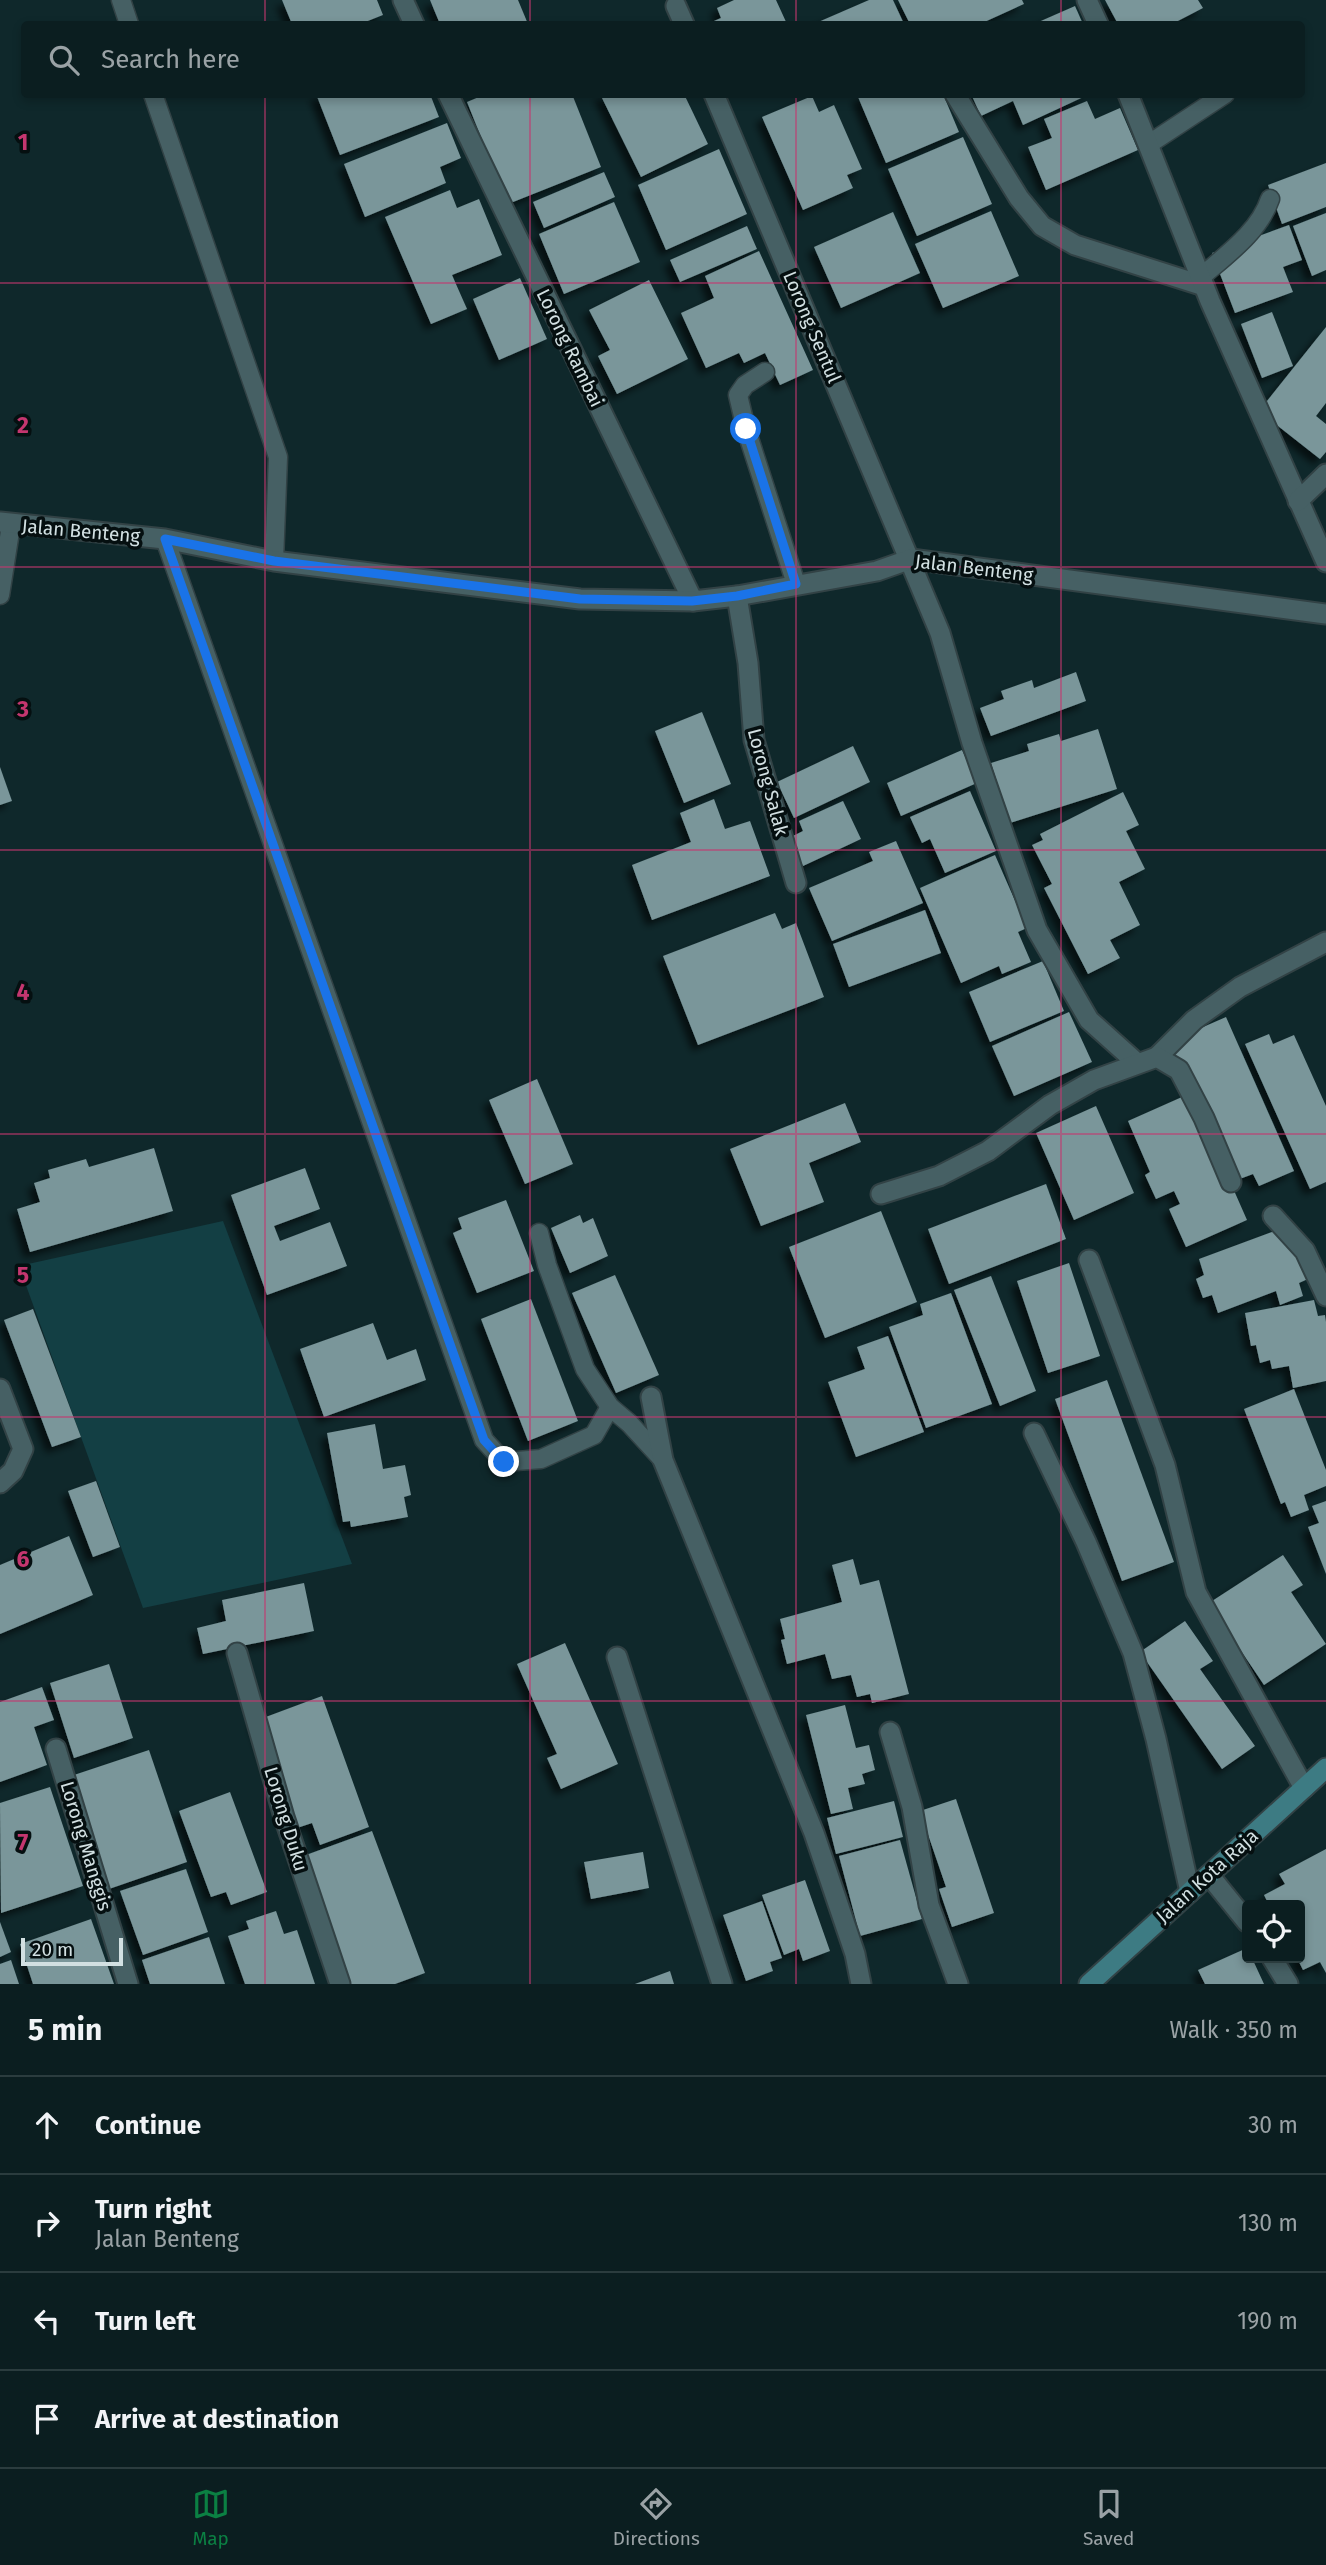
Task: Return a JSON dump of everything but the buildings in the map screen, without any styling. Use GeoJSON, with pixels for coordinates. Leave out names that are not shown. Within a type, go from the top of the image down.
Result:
{"type":"FeatureCollection","features":[{"type":"Feature","properties":{"kind":"main road","name":"Jalan Kota Raja"},"geometry":{"type":"LineString","coordinates":[[1088,1984],[1326,1768]]}},
{"type":"Feature","properties":{"kind":"street"},"geometry":{"type":"LineString","coordinates":[[402,0],[412,21]]}},
{"type":"Feature","properties":{"kind":"street"},"geometry":{"type":"LineString","coordinates":[[1087,0],[1097,21]]}},
{"type":"Feature","properties":{"kind":"street","name":"Lorong Rambai"},"geometry":{"type":"LineString","coordinates":[[450,98],[692,601]]}},
{"type":"Feature","properties":{"kind":"street","name":"Lorong Sentul"},"geometry":{"type":"LineString","coordinates":[[716,98],[940,633],[972,743],[1037,930],[1089,1020],[1137,1063]]}},
{"type":"Feature","properties":{"kind":"street"},"geometry":{"type":"LineString","coordinates":[[957,98],[1019,198],[1042,226],[1075,245],[1203,281]]}},
{"type":"Feature","properties":{"kind":"street"},"geometry":{"type":"LineString","coordinates":[[1130,98],[1203,281],[1326,562]]}},
{"type":"Feature","properties":{"kind":"street"},"geometry":{"type":"LineString","coordinates":[[1298,501],[1326,474]]}},
{"type":"Feature","properties":{"kind":"street","name":"Jalan Benteng"},"geometry":{"type":"LineString","coordinates":[[5,524],[165,539],[274,561],[580,599],[692,601],[737,596],[877,571],[911,559],[1326,614]]}},
{"type":"Feature","properties":{"kind":"street","name":"Lorong Salak"},"geometry":{"type":"LineString","coordinates":[[737,596],[748,663],[754,740],[796,883]]}},
{"type":"Feature","properties":{"kind":"street"},"geometry":{"type":"LineString","coordinates":[[881,1194],[939,1176],[988,1151],[1050,1105],[1094,1080],[1157,1057],[1194,1020],[1240,987],[1326,942]]}},
{"type":"Feature","properties":{"kind":"street"},"geometry":{"type":"LineString","coordinates":[[1157,1057],[1180,1070],[1231,1182]]}},
{"type":"Feature","properties":{"kind":"street"},"geometry":{"type":"LineString","coordinates":[[1273,1216],[1305,1251],[1326,1296]]}},
{"type":"Feature","properties":{"kind":"street"},"geometry":{"type":"LineString","coordinates":[[1089,1259],[1165,1465],[1196,1592],[1304,1788]]}},
{"type":"Feature","properties":{"kind":"street"},"geometry":{"type":"LineString","coordinates":[[0,1390],[23,1449],[13,1471],[0,1483]]}},
{"type":"Feature","properties":{"kind":"street"},"geometry":{"type":"LineString","coordinates":[[651,1397],[663,1460],[814,1833],[855,1954],[861,1984]]}},
{"type":"Feature","properties":{"kind":"street"},"geometry":{"type":"LineString","coordinates":[[1034,1433],[1086,1542],[1133,1653],[1156,1739],[1190,1892]]}},
{"type":"Feature","properties":{"kind":"street","name":"Lorong Duku"},"geometry":{"type":"LineString","coordinates":[[237,1653],[284,1817],[340,1984]]}},
{"type":"Feature","properties":{"kind":"street"},"geometry":{"type":"LineString","coordinates":[[617,1657],[722,1984]]}},
{"type":"Feature","properties":{"kind":"street"},"geometry":{"type":"LineString","coordinates":[[890,1732],[912,1807],[929,1905],[958,1984]]}},
{"type":"Feature","properties":{"kind":"street","name":"Lorong Manggis"},"geometry":{"type":"LineString","coordinates":[[56,1749],[128,1984]]}},
{"type":"Feature","properties":{"kind":"street"},"geometry":{"type":"LineString","coordinates":[[1209,1875],[1242,1916]]}},
{"type":"Feature","properties":{"kind":"street"},"geometry":{"type":"LineString","coordinates":[[1275,1963],[1288,1984]]}},
{"type":"Feature","properties":{"kind":"lane"},"geometry":{"type":"LineString","coordinates":[[121,0],[128,21]]}},
{"type":"Feature","properties":{"kind":"lane"},"geometry":{"type":"LineString","coordinates":[[154,98],[278,457],[274,561]]}},
{"type":"Feature","properties":{"kind":"lane"},"geometry":{"type":"LineString","coordinates":[[1149,144],[1219,98]]}},
{"type":"Feature","properties":{"kind":"lane"},"geometry":{"type":"LineString","coordinates":[[1203,281],[1252,230],[1270,199]]}},
{"type":"Feature","properties":{"kind":"lane"},"geometry":{"type":"LineString","coordinates":[[765,372],[745,385],[738,395],[746,429],[796,584]]}},
{"type":"Feature","properties":{"kind":"lane"},"geometry":{"type":"LineString","coordinates":[[0,595],[5,524]]}},
{"type":"Feature","properties":{"kind":"lane"},"geometry":{"type":"LineString","coordinates":[[165,539],[484,1440],[504,1462],[541,1459],[594,1435],[610,1407]]}},
{"type":"Feature","properties":{"kind":"lane"},"geometry":{"type":"LineString","coordinates":[[539,1233],[547,1265],[585,1369],[610,1407],[629,1423],[663,1460]]}},
{"type":"Feature","properties":{"kind":"shaded area"},"geometry":{"type":"Polygon","coordinates":[[[223,1221],[352,1564],[143,1608],[19,1266],[223,1221]]]}},
{"type":"Feature","properties":{"kind":"route"},"geometry":{"type":"LineString","coordinates":[[504,1462],[484,1440],[165,539],[274,561],[580,599],[692,601],[737,596],[796,584],[746,429]]}}]}
